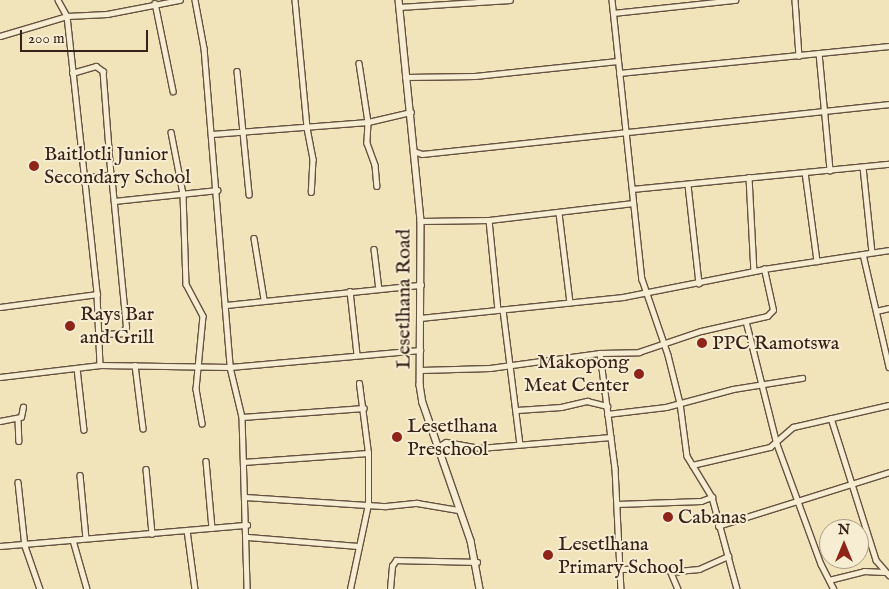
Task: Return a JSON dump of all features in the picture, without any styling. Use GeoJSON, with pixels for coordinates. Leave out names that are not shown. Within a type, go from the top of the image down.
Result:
{"type":"FeatureCollection","features":[{"type":"Feature","properties":{"kind":"street"},"geometry":{"type":"LineString","coordinates":[[58,0],[67,16],[97,294],[100,365]]}},
{"type":"Feature","properties":{"kind":"street"},"geometry":{"type":"LineString","coordinates":[[0,36],[67,16],[107,14],[155,3],[180,0]]}},
{"type":"Feature","properties":{"kind":"street"},"geometry":{"type":"LineString","coordinates":[[195,0],[204,48],[230,367],[242,417],[248,525],[247,589]]}},
{"type":"Feature","properties":{"kind":"street"},"geometry":{"type":"LineString","coordinates":[[295,0],[307,128],[313,159],[312,192]]}},
{"type":"Feature","properties":{"kind":"street","name":"Lesetlhana Road"},"geometry":{"type":"LineString","coordinates":[[398,0],[421,221],[420,350],[423,403],[477,562],[480,589]]}},
{"type":"Feature","properties":{"kind":"street"},"geometry":{"type":"LineString","coordinates":[[399,7],[510,0]]}},
{"type":"Feature","properties":{"kind":"street"},"geometry":{"type":"LineString","coordinates":[[612,0],[633,203],[646,291],[680,403],[687,456],[712,497],[718,526],[737,589]]}},
{"type":"Feature","properties":{"kind":"street"},"geometry":{"type":"LineString","coordinates":[[685,5],[688,0]]}},
{"type":"Feature","properties":{"kind":"street"},"geometry":{"type":"LineString","coordinates":[[613,13],[735,0]]}},
{"type":"Feature","properties":{"kind":"street"},"geometry":{"type":"LineString","coordinates":[[795,0],[799,56]]}},
{"type":"Feature","properties":{"kind":"street"},"geometry":{"type":"LineString","coordinates":[[155,3],[173,91]]}},
{"type":"Feature","properties":{"kind":"street"},"geometry":{"type":"LineString","coordinates":[[619,73],[889,46]]}},
{"type":"Feature","properties":{"kind":"street"},"geometry":{"type":"LineString","coordinates":[[819,54],[830,170]]}},
{"type":"Feature","properties":{"kind":"street"},"geometry":{"type":"LineString","coordinates":[[406,77],[475,76],[617,61]]}},
{"type":"Feature","properties":{"kind":"street"},"geometry":{"type":"LineString","coordinates":[[359,62],[368,122],[367,143],[375,165],[377,186]]}},
{"type":"Feature","properties":{"kind":"street"},"geometry":{"type":"LineString","coordinates":[[72,73],[96,66],[102,68],[126,327],[122,333],[98,334]]}},
{"type":"Feature","properties":{"kind":"street"},"geometry":{"type":"LineString","coordinates":[[237,72],[248,194]]}},
{"type":"Feature","properties":{"kind":"street"},"geometry":{"type":"LineString","coordinates":[[413,151],[422,154],[625,130],[825,112],[889,104]]}},
{"type":"Feature","properties":{"kind":"street"},"geometry":{"type":"LineString","coordinates":[[212,134],[244,134],[368,122],[411,112]]}},
{"type":"Feature","properties":{"kind":"street"},"geometry":{"type":"LineString","coordinates":[[171,132],[183,194],[186,284],[203,316],[196,366],[196,392],[202,423]]}},
{"type":"Feature","properties":{"kind":"street"},"geometry":{"type":"LineString","coordinates":[[632,190],[889,164]]}},
{"type":"Feature","properties":{"kind":"street"},"geometry":{"type":"LineString","coordinates":[[863,167],[872,252]]}},
{"type":"Feature","properties":{"kind":"street"},"geometry":{"type":"LineString","coordinates":[[805,172],[817,261]]}},
{"type":"Feature","properties":{"kind":"street"},"geometry":{"type":"LineString","coordinates":[[83,178],[111,175]]}},
{"type":"Feature","properties":{"kind":"street"},"geometry":{"type":"LineString","coordinates":[[749,177],[754,271]]}},
{"type":"Feature","properties":{"kind":"street"},"geometry":{"type":"LineString","coordinates":[[688,185],[699,283]]}},
{"type":"Feature","properties":{"kind":"street"},"geometry":{"type":"LineString","coordinates":[[114,201],[217,190]]}},
{"type":"Feature","properties":{"kind":"street"},"geometry":{"type":"LineString","coordinates":[[421,221],[490,220],[633,203]]}},
{"type":"Feature","properties":{"kind":"street"},"geometry":{"type":"LineString","coordinates":[[559,213],[570,302]]}},
{"type":"Feature","properties":{"kind":"street"},"geometry":{"type":"LineString","coordinates":[[490,220],[501,310],[512,363],[520,444]]}},
{"type":"Feature","properties":{"kind":"street"},"geometry":{"type":"LineString","coordinates":[[254,238],[264,299]]}},
{"type":"Feature","properties":{"kind":"street"},"geometry":{"type":"LineString","coordinates":[[374,249],[379,288]]}},
{"type":"Feature","properties":{"kind":"street"},"geometry":{"type":"LineString","coordinates":[[420,318],[570,302],[646,291],[699,283],[764,269],[889,250]]}},
{"type":"Feature","properties":{"kind":"street"},"geometry":{"type":"LineString","coordinates":[[863,254],[889,367]]}},
{"type":"Feature","properties":{"kind":"street"},"geometry":{"type":"LineString","coordinates":[[421,370],[490,368],[512,363],[600,353],[639,352],[746,321],[772,313],[764,269]]}},
{"type":"Feature","properties":{"kind":"street"},"geometry":{"type":"LineString","coordinates":[[226,305],[350,290],[421,285]]}},
{"type":"Feature","properties":{"kind":"street"},"geometry":{"type":"LineString","coordinates":[[350,290],[357,354]]}},
{"type":"Feature","properties":{"kind":"street"},"geometry":{"type":"LineString","coordinates":[[0,308],[97,294]]}},
{"type":"Feature","properties":{"kind":"street"},"geometry":{"type":"LineString","coordinates":[[876,311],[889,308]]}},
{"type":"Feature","properties":{"kind":"street"},"geometry":{"type":"LineString","coordinates":[[746,321],[761,387],[777,444],[834,589]]}},
{"type":"Feature","properties":{"kind":"street"},"geometry":{"type":"LineString","coordinates":[[882,337],[889,335]]}},
{"type":"Feature","properties":{"kind":"street"},"geometry":{"type":"LineString","coordinates":[[0,377],[100,365],[230,367],[357,354],[420,350]]}},
{"type":"Feature","properties":{"kind":"street"},"geometry":{"type":"LineString","coordinates":[[600,353],[611,437],[617,504],[621,589]]}},
{"type":"Feature","properties":{"kind":"street"},"geometry":{"type":"LineString","coordinates":[[136,366],[142,428]]}},
{"type":"Feature","properties":{"kind":"street"},"geometry":{"type":"LineString","coordinates":[[77,368],[84,430]]}},
{"type":"Feature","properties":{"kind":"street"},"geometry":{"type":"LineString","coordinates":[[607,414],[680,403],[733,389],[761,387],[802,378]]}},
{"type":"Feature","properties":{"kind":"street"},"geometry":{"type":"LineString","coordinates":[[350,589],[368,504],[368,452],[362,419],[364,408],[359,384]]}},
{"type":"Feature","properties":{"kind":"street"},"geometry":{"type":"LineString","coordinates":[[516,410],[561,407],[587,401],[606,406]]}},
{"type":"Feature","properties":{"kind":"street"},"geometry":{"type":"LineString","coordinates":[[692,465],[777,444],[783,434],[793,427],[889,406]]}},
{"type":"Feature","properties":{"kind":"street"},"geometry":{"type":"LineString","coordinates":[[0,421],[18,418],[23,415],[23,407]]}},
{"type":"Feature","properties":{"kind":"street"},"geometry":{"type":"LineString","coordinates":[[242,417],[364,408]]}},
{"type":"Feature","properties":{"kind":"street"},"geometry":{"type":"LineString","coordinates":[[18,418],[19,441]]}},
{"type":"Feature","properties":{"kind":"street"},"geometry":{"type":"LineString","coordinates":[[831,418],[874,555],[884,572]]}},
{"type":"Feature","properties":{"kind":"street"},"geometry":{"type":"LineString","coordinates":[[438,447],[446,442],[471,448],[611,437]]}},
{"type":"Feature","properties":{"kind":"street"},"geometry":{"type":"LineString","coordinates":[[244,462],[368,452]]}},
{"type":"Feature","properties":{"kind":"street"},"geometry":{"type":"LineString","coordinates":[[206,461],[212,528]]}},
{"type":"Feature","properties":{"kind":"street"},"geometry":{"type":"LineString","coordinates":[[146,469],[152,534]]}},
{"type":"Feature","properties":{"kind":"street"},"geometry":{"type":"LineString","coordinates":[[718,526],[889,472]]}},
{"type":"Feature","properties":{"kind":"street"},"geometry":{"type":"LineString","coordinates":[[80,475],[86,538]]}},
{"type":"Feature","properties":{"kind":"street"},"geometry":{"type":"LineString","coordinates":[[18,482],[25,546],[40,589]]}},
{"type":"Feature","properties":{"kind":"street"},"geometry":{"type":"LineString","coordinates":[[245,497],[368,504],[417,502],[460,510]]}},
{"type":"Feature","properties":{"kind":"street"},"geometry":{"type":"LineString","coordinates":[[617,504],[701,500],[712,497]]}},
{"type":"Feature","properties":{"kind":"street"},"geometry":{"type":"LineString","coordinates":[[0,546],[25,546],[86,538],[248,525]]}},
{"type":"Feature","properties":{"kind":"street"},"geometry":{"type":"LineString","coordinates":[[186,530],[194,589]]}},
{"type":"Feature","properties":{"kind":"street"},"geometry":{"type":"LineString","coordinates":[[248,537],[358,546]]}},
{"type":"Feature","properties":{"kind":"street"},"geometry":{"type":"LineString","coordinates":[[73,540],[86,589]]}},
{"type":"Feature","properties":{"kind":"street"},"geometry":{"type":"LineString","coordinates":[[620,569],[669,568],[677,571],[698,568],[728,556]]}},
{"type":"Feature","properties":{"kind":"street"},"geometry":{"type":"LineString","coordinates":[[390,589],[392,566],[396,560],[477,562]]}},
{"type":"Feature","properties":{"kind":"street"},"geometry":{"type":"LineString","coordinates":[[669,568],[678,589]]}},
{"type":"Feature","properties":{"kind":"street"},"geometry":{"type":"LineString","coordinates":[[829,580],[864,571],[884,572],[889,575]]}},
{"type":"Feature","properties":{"kind":"place","name":"Baitlotli Junior Secondary School"},"geometry":{"type":"Point","coordinates":[34,166]}},
{"type":"Feature","properties":{"kind":"place","name":"Rays Bar and Grill"},"geometry":{"type":"Point","coordinates":[70,326]}},
{"type":"Feature","properties":{"kind":"place","name":"PPC Ramotswa"},"geometry":{"type":"Point","coordinates":[702,343]}},
{"type":"Feature","properties":{"kind":"place","name":"Makopong Meat Center"},"geometry":{"type":"Point","coordinates":[639,374]}},
{"type":"Feature","properties":{"kind":"place","name":"Lesetlhana Preschool"},"geometry":{"type":"Point","coordinates":[397,437]}},
{"type":"Feature","properties":{"kind":"place","name":"Cabanas"},"geometry":{"type":"Point","coordinates":[668,517]}},
{"type":"Feature","properties":{"kind":"place","name":"Lesetlhana Primary School"},"geometry":{"type":"Point","coordinates":[548,555]}}]}
